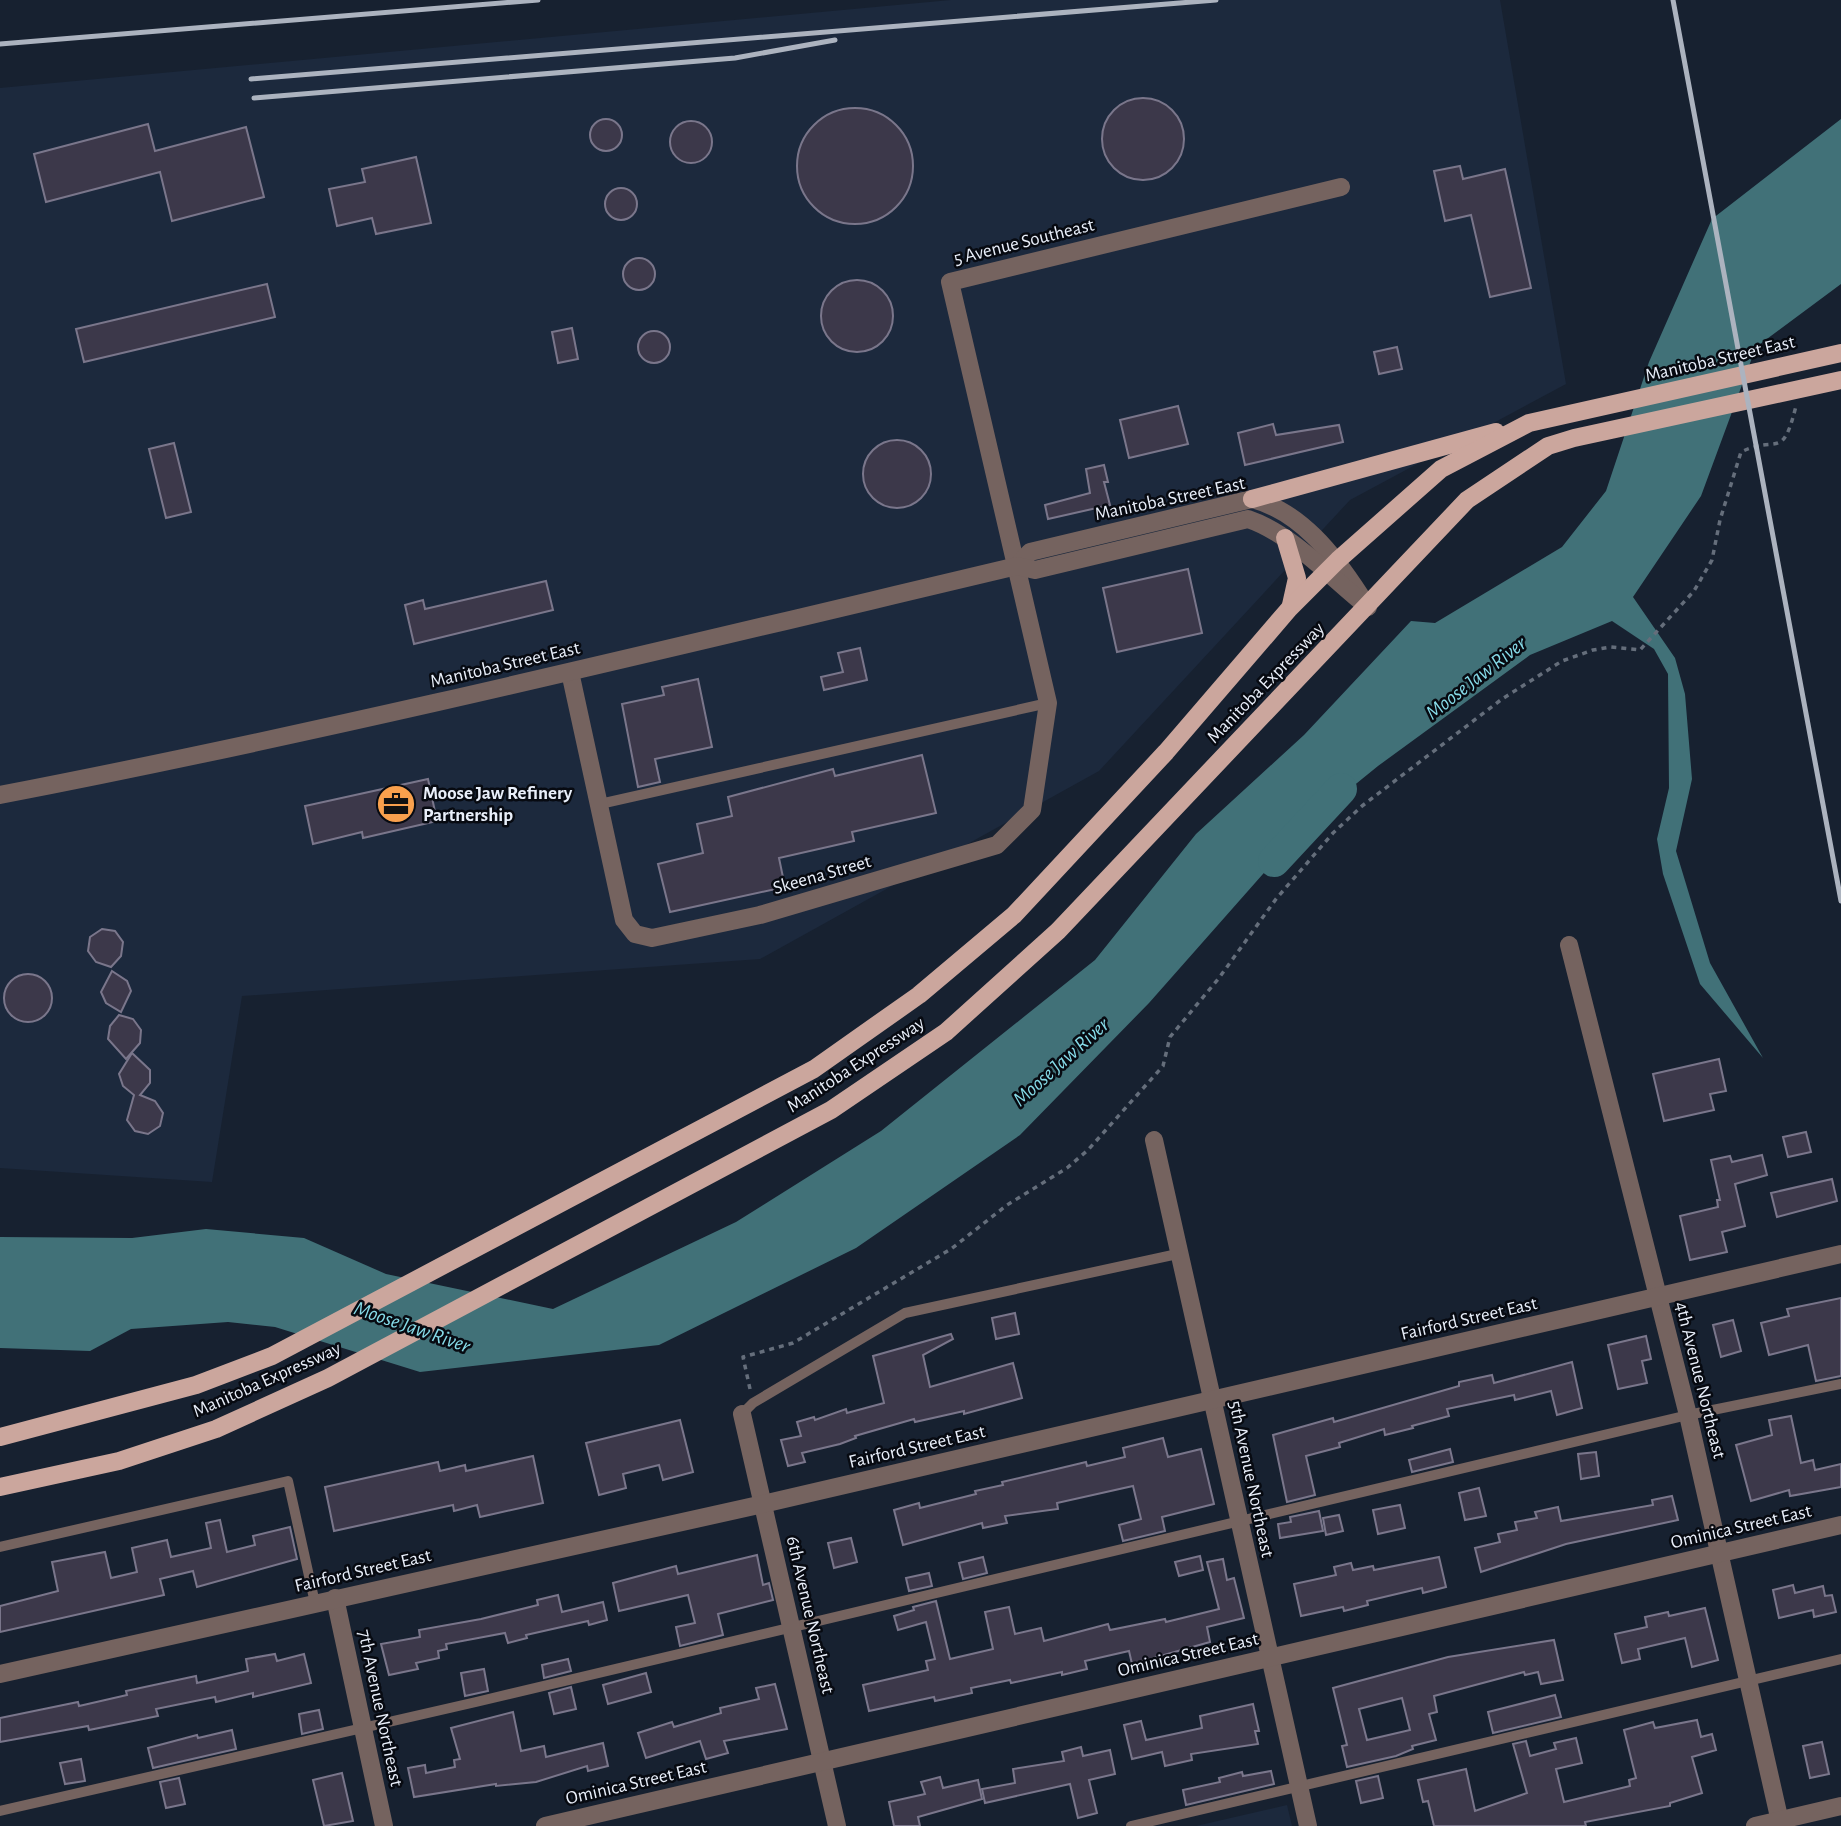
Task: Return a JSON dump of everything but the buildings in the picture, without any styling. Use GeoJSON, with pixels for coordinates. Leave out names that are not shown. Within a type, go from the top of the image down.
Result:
{"type":"FeatureCollection","features":[{"type":"Feature","properties":{"kind":"main road","name":"Manitoba Street East"},"geometry":{"type":"LineString","coordinates":[[1567,415],[1841,353]]}},
{"type":"Feature","properties":{"kind":"main road"},"geometry":{"type":"LineString","coordinates":[[1801,387],[1841,380]]}},
{"type":"Feature","properties":{"kind":"main road","name":"Manitoba Expressway"},"geometry":{"type":"LineString","coordinates":[[0,1487],[119,1461],[216,1429],[328,1378],[831,1110],[946,1032],[1058,931],[1467,500],[1548,446],[1801,387]]}},
{"type":"Feature","properties":{"kind":"main road","name":"Manitoba Expressway"},"geometry":{"type":"LineString","coordinates":[[0,1437],[196,1385],[272,1356],[814,1069],[919,995],[1013,915],[1167,752],[1289,610],[1331,567],[1441,469],[1529,423],[1567,415]]}},
{"type":"Feature","properties":{"kind":"main road"},"geometry":{"type":"LineString","coordinates":[[1252,499],[1529,423]]}},
{"type":"Feature","properties":{"kind":"main road"},"geometry":{"type":"LineString","coordinates":[[1285,538],[1297,578],[1295,595],[1289,610]]}},
{"type":"Feature","properties":{"kind":"street","name":"5 Avenue Southeast"},"geometry":{"type":"LineString","coordinates":[[1016,561],[950,282],[1341,187]]}},
{"type":"Feature","properties":{"kind":"street","name":"Manitoba Street East"},"geometry":{"type":"LineString","coordinates":[[0,795],[124,771],[570,672],[1016,561],[1030,552],[1252,499],[1271,504],[1289,515],[1368,607]]}},
{"type":"Feature","properties":{"kind":"street","name":"Manitoba Street East"},"geometry":{"type":"LineString","coordinates":[[1016,561],[1035,570],[1248,519],[1267,526],[1331,567]]}},
{"type":"Feature","properties":{"kind":"street"},"geometry":{"type":"LineString","coordinates":[[1016,561],[1048,703]]}},
{"type":"Feature","properties":{"kind":"street","name":"Skeena Street"},"geometry":{"type":"LineString","coordinates":[[570,672],[624,920],[635,934],[652,938],[760,915],[997,845],[1032,810],[1048,703]]}},
{"type":"Feature","properties":{"kind":"street","name":"4th Avenue Northeast"},"geometry":{"type":"LineString","coordinates":[[1569,945],[1688,1415],[1781,1823]]}},
{"type":"Feature","properties":{"kind":"street","name":"5th Avenue Northeast"},"geometry":{"type":"LineString","coordinates":[[1154,1140],[1182,1253],[1238,1522],[1308,1826]]}},
{"type":"Feature","properties":{"kind":"street","name":"Fairford Street East"},"geometry":{"type":"LineString","coordinates":[[0,1674],[763,1504],[1841,1254]]}},
{"type":"Feature","properties":{"kind":"street","name":"6th Avenue Northeast"},"geometry":{"type":"LineString","coordinates":[[748,1408],[763,1504],[837,1826]]}},
{"type":"Feature","properties":{"kind":"street","name":"Ominica Street East"},"geometry":{"type":"LineString","coordinates":[[545,1826],[1841,1525]]}},
{"type":"Feature","properties":{"kind":"street","name":"7th Avenue Northeast"},"geometry":{"type":"LineString","coordinates":[[335,1598],[384,1826]]}},
{"type":"Feature","properties":{"kind":"street"},"geometry":{"type":"LineString","coordinates":[[1755,1826],[1781,1823],[1841,1807]]}},
{"type":"Feature","properties":{"kind":"lane"},"geometry":{"type":"LineString","coordinates":[[600,804],[1048,703]]}},
{"type":"Feature","properties":{"kind":"lane"},"geometry":{"type":"LineString","coordinates":[[748,1408],[905,1313],[1182,1253]]}},
{"type":"Feature","properties":{"kind":"lane"},"geometry":{"type":"LineString","coordinates":[[0,1811],[1688,1415],[1841,1384]]}},
{"type":"Feature","properties":{"kind":"lane"},"geometry":{"type":"LineString","coordinates":[[0,1547],[288,1480],[315,1603]]}},
{"type":"Feature","properties":{"kind":"lane"},"geometry":{"type":"LineString","coordinates":[[1131,1826],[1748,1678],[1841,1659]]}},
{"type":"Feature","properties":{"kind":"path"},"geometry":{"type":"LineString","coordinates":[[748,1408],[743,1357],[793,1343],[951,1249],[1007,1205],[1068,1168],[1088,1150],[1163,1066],[1170,1037],[1219,978],[1276,899],[1333,833],[1362,806],[1502,698],[1562,660],[1611,647],[1640,650],[1694,591],[1712,560],[1720,520],[1741,453],[1749,449],[1771,447],[1783,441],[1790,432],[1801,387]]}},
{"type":"Feature","properties":{"kind":"shaded area","name":"Moose Jaw Refinery Partnership"},"geometry":{"type":"Polygon","coordinates":[[[951,0],[1500,0],[1566,384],[1350,500],[1099,771],[760,959],[242,996],[212,1182],[0,1168],[0,88],[951,0]]]}},
{"type":"Feature","properties":{"kind":"shaded area"},"geometry":{"type":"Polygon","coordinates":[[[1287,1805],[1292,1826],[1196,1826],[1287,1805]]]}},
{"type":"Feature","properties":{"kind":"water"},"geometry":{"type":"Polygon","coordinates":[[[1841,119],[1841,284],[1756,347],[1701,496],[1633,597],[1675,658],[1685,694],[1692,779],[1676,851],[1710,963],[1763,1058],[1700,984],[1663,874],[1657,839],[1669,788],[1668,674],[1654,649],[1612,621],[1530,655],[1378,766],[1309,822],[1149,1003],[1020,1135],[856,1248],[659,1345],[420,1372],[275,1327],[228,1322],[131,1329],[90,1351],[0,1348],[0,1237],[132,1238],[206,1229],[304,1238],[386,1274],[553,1309],[736,1222],[881,1131],[1095,960],[1196,834],[1304,735],[1411,621],[1435,623],[1562,547],[1606,491],[1649,362],[1712,219],[1841,119]]]}},
{"type":"Feature","properties":{"kind":"waterway","name":"Moose Jaw River"},"geometry":{"type":"LineString","coordinates":[[1274,861],[1341,789]]}},
{"type":"Feature","properties":{"kind":"railway"},"geometry":{"type":"LineString","coordinates":[[0,44],[538,0]]}},
{"type":"Feature","properties":{"kind":"railway"},"geometry":{"type":"LineString","coordinates":[[251,79],[1216,0]]}},
{"type":"Feature","properties":{"kind":"railway"},"geometry":{"type":"LineString","coordinates":[[1673,0],[1841,901]]}},
{"type":"Feature","properties":{"kind":"railway"},"geometry":{"type":"LineString","coordinates":[[254,98],[735,58],[835,40]]}},
{"type":"Feature","properties":{"kind":"place","name":"Moose Jaw Refinery Partnership"},"geometry":{"type":"Point","coordinates":[396,804]}}]}
